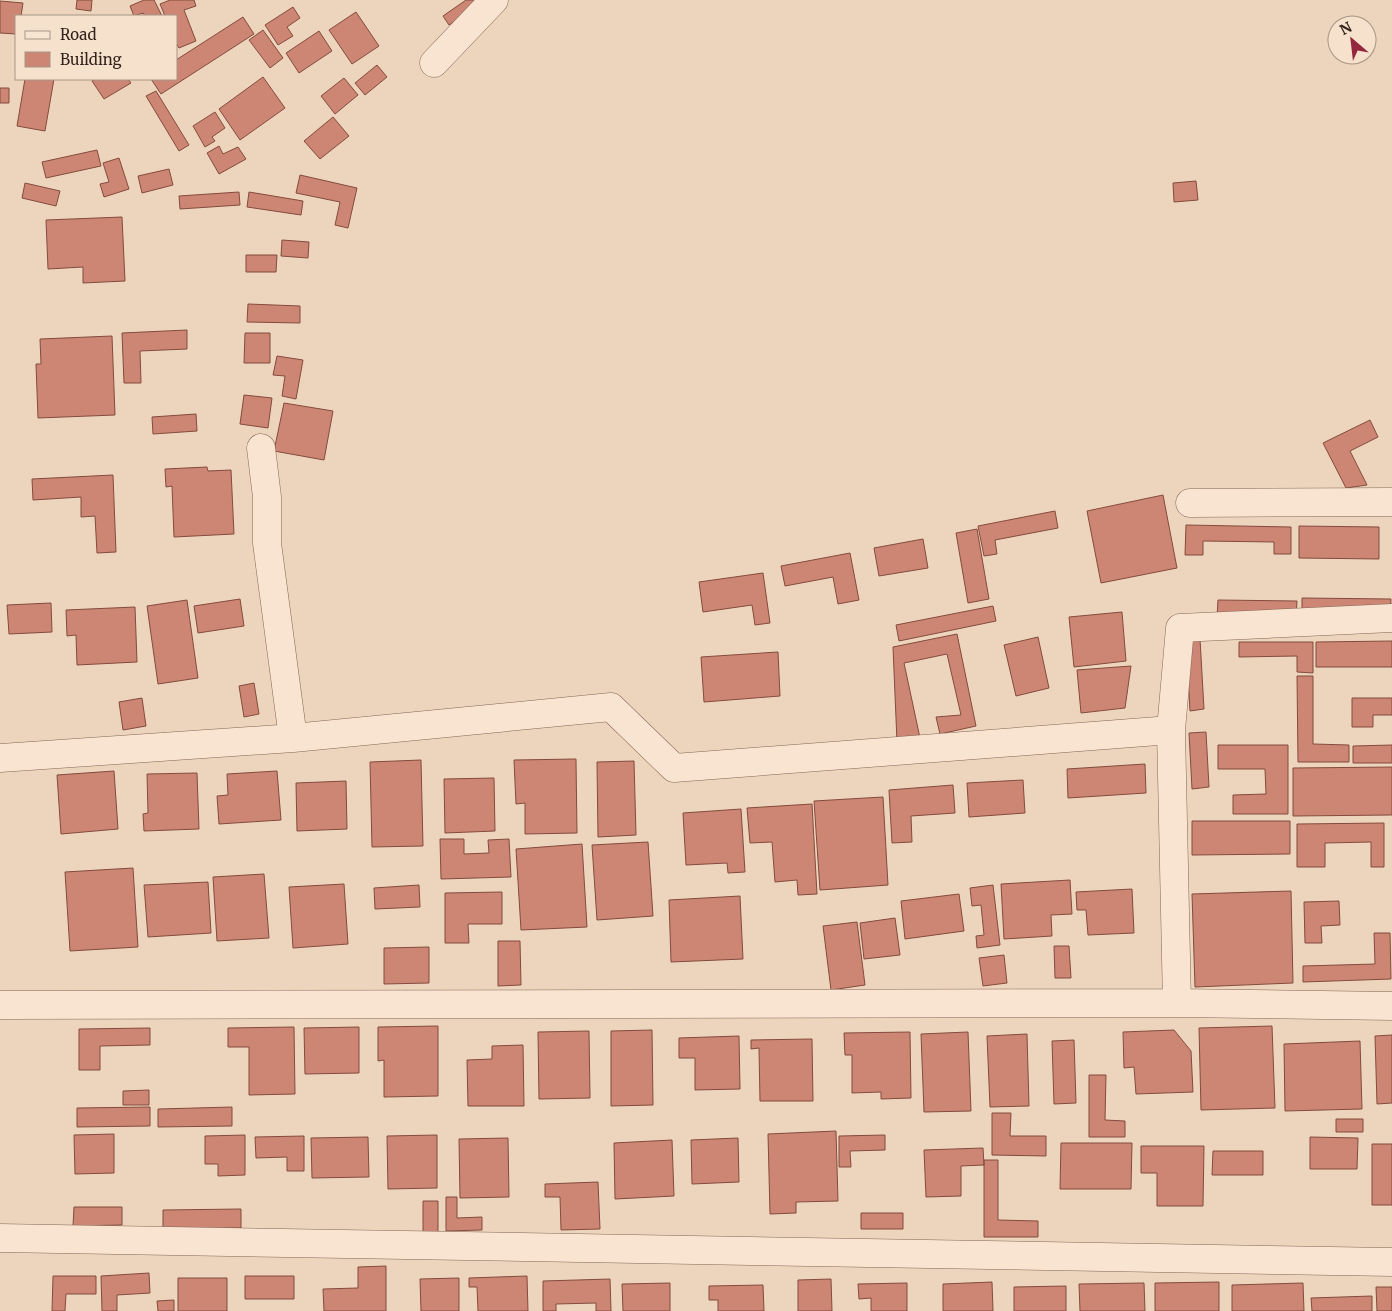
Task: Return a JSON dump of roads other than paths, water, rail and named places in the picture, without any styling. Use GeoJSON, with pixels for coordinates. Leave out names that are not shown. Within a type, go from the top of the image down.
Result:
{"type":"FeatureCollection","features":[{"type":"Feature","properties":{"kind":"street"},"geometry":{"type":"LineString","coordinates":[[434,62],[494,0]]}},
{"type":"Feature","properties":{"kind":"street"},"geometry":{"type":"LineString","coordinates":[[261,448],[267,497],[267,543],[293,738]]}},
{"type":"Feature","properties":{"kind":"street"},"geometry":{"type":"LineString","coordinates":[[1190,503],[1392,502]]}},
{"type":"Feature","properties":{"kind":"street"},"geometry":{"type":"LineString","coordinates":[[1177,1003],[1171,730],[1180,628],[1392,618]]}},
{"type":"Feature","properties":{"kind":"street"},"geometry":{"type":"LineString","coordinates":[[0,758],[293,738],[611,707],[674,768],[1171,730]]}},
{"type":"Feature","properties":{"kind":"street"},"geometry":{"type":"LineString","coordinates":[[0,1005],[1177,1003],[1392,1006]]}},
{"type":"Feature","properties":{"kind":"street"},"geometry":{"type":"LineString","coordinates":[[0,1238],[1392,1262]]}}]}
